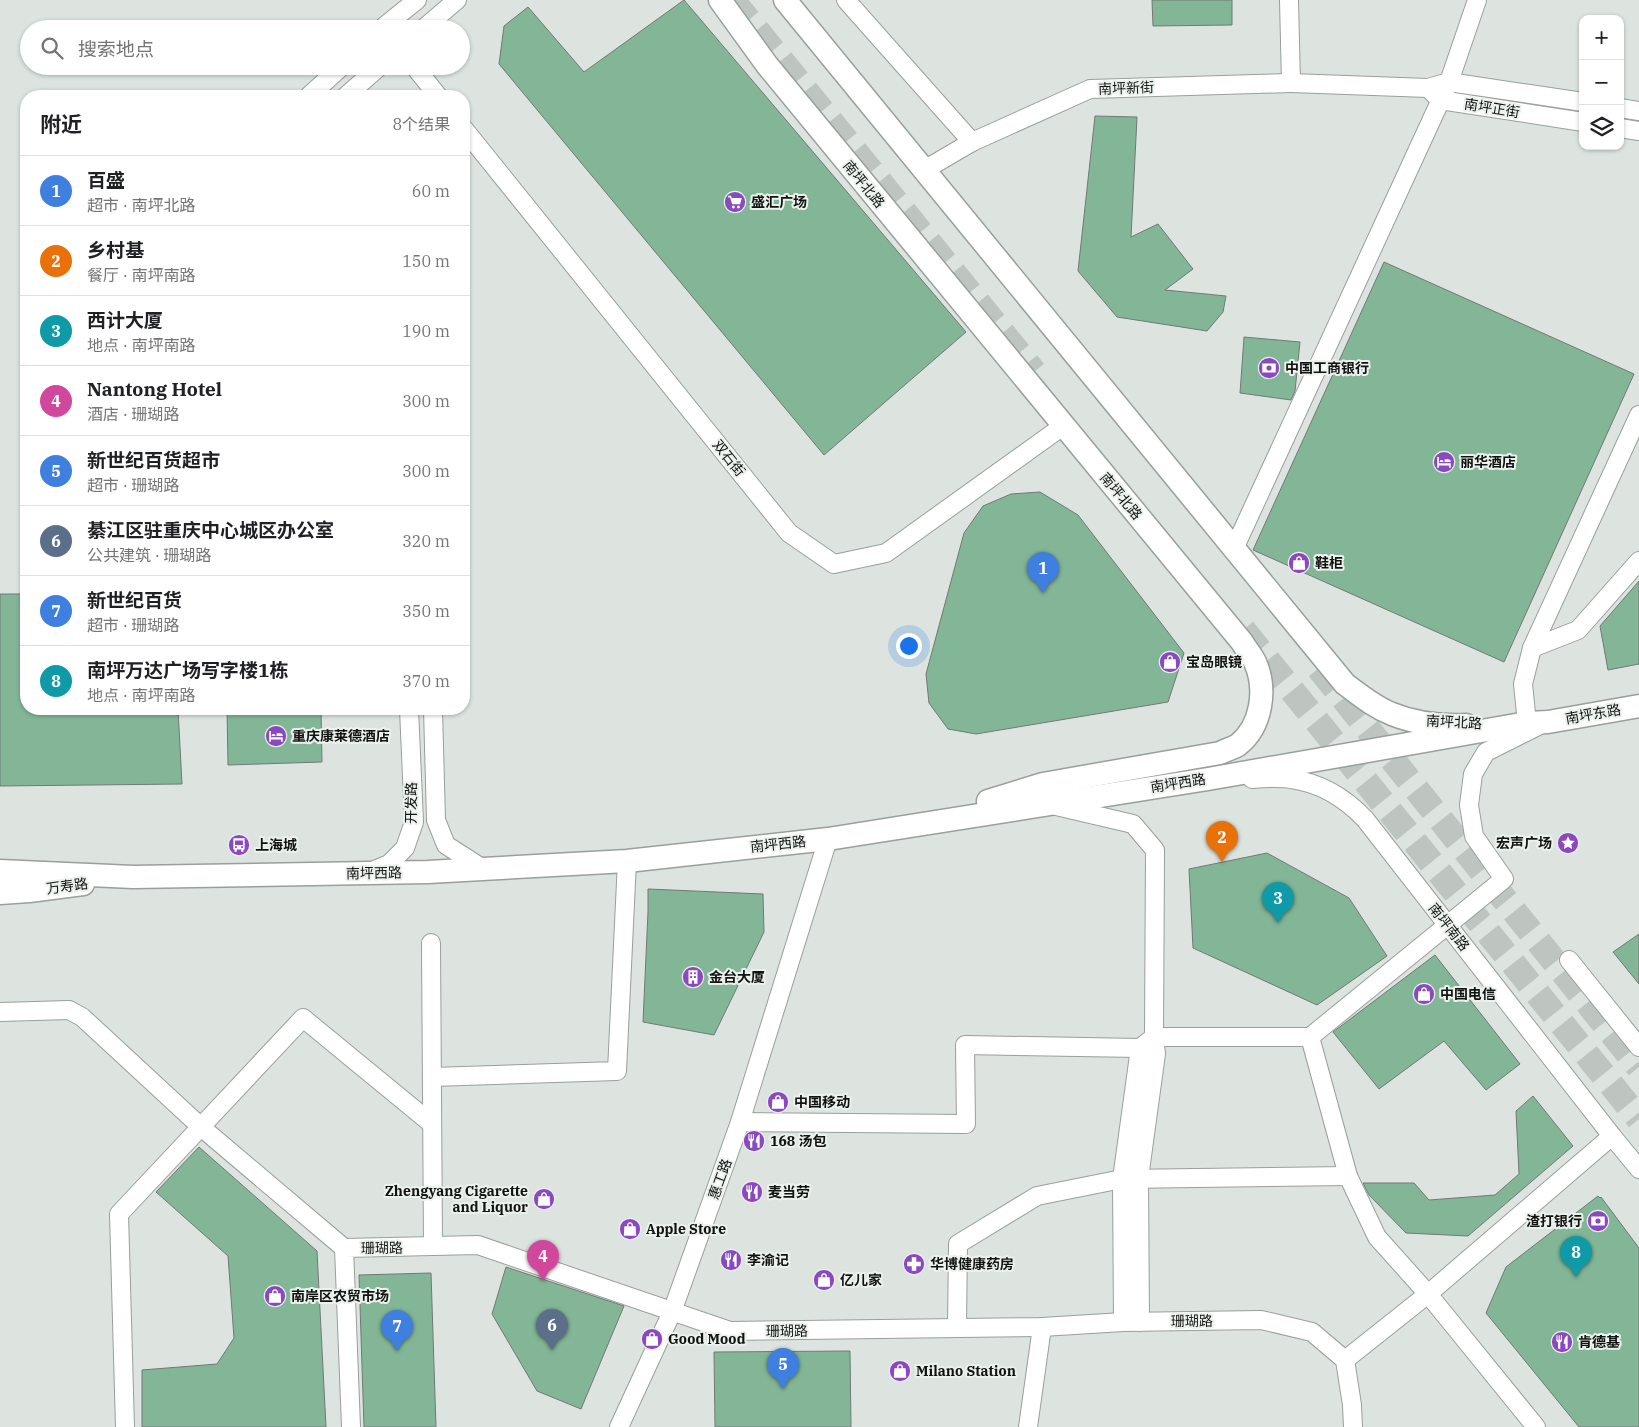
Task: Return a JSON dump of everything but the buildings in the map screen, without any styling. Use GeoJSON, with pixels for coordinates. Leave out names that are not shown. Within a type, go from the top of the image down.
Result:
{"type":"FeatureCollection","features":[{"type":"Feature","properties":{"kind":"main road","name":"南坪北路"},"geometry":{"type":"LineString","coordinates":[[720,0],[767,65],[1242,642],[1255,662],[1260,680],[1261,702],[1257,720],[1249,734],[1237,746],[1220,753],[1043,784],[913,825]]}},
{"type":"Feature","properties":{"kind":"main road","name":"南坪北路"},"geometry":{"type":"LineString","coordinates":[[784,0],[1345,684],[1369,702],[1392,714],[1423,722],[1460,725],[1537,722]]}},
{"type":"Feature","properties":{"kind":"main road","name":"南坪东路"},"geometry":{"type":"LineString","coordinates":[[1537,722],[1639,706]]}},
{"type":"Feature","properties":{"kind":"main road","name":"南坪西路"},"geometry":{"type":"LineString","coordinates":[[0,871],[133,877],[484,870],[627,861],[828,839],[1208,779],[1537,722]]}},
{"type":"Feature","properties":{"kind":"main road","name":"万寿路"},"geometry":{"type":"LineString","coordinates":[[0,893],[133,877]]}},
{"type":"Feature","properties":{"kind":"street"},"geometry":{"type":"LineString","coordinates":[[393,20],[417,0]]}},
{"type":"Feature","properties":{"kind":"street"},"geometry":{"type":"LineString","coordinates":[[434,20],[457,0]]}},
{"type":"Feature","properties":{"kind":"street"},"geometry":{"type":"LineString","coordinates":[[846,0],[972,142]]}},
{"type":"Feature","properties":{"kind":"street"},"geometry":{"type":"LineString","coordinates":[[1289,0],[1291,83]]}},
{"type":"Feature","properties":{"kind":"street"},"geometry":{"type":"LineString","coordinates":[[1234,549],[1434,94],[1449,82],[1478,0]]}},
{"type":"Feature","properties":{"kind":"street"},"geometry":{"type":"LineString","coordinates":[[316,90],[332,75]]}},
{"type":"Feature","properties":{"kind":"street"},"geometry":{"type":"LineString","coordinates":[[353,90],[370,75]]}},
{"type":"Feature","properties":{"kind":"street"},"geometry":{"type":"LineString","coordinates":[[421,75],[433,90]]}},
{"type":"Feature","properties":{"kind":"street","name":"南坪正街"},"geometry":{"type":"LineString","coordinates":[[1449,82],[1579,101]]}},
{"type":"Feature","properties":{"kind":"street","name":"南坪新街"},"geometry":{"type":"LineString","coordinates":[[924,170],[972,142],[1090,89],[1291,83],[1434,94]]}},
{"type":"Feature","properties":{"kind":"street","name":"南坪正街"},"geometry":{"type":"LineString","coordinates":[[1434,94],[1579,121]]}},
{"type":"Feature","properties":{"kind":"street"},"geometry":{"type":"LineString","coordinates":[[1624,108],[1639,110]]}},
{"type":"Feature","properties":{"kind":"street"},"geometry":{"type":"LineString","coordinates":[[1624,128],[1639,130]]}},
{"type":"Feature","properties":{"kind":"street","name":"双石街"},"geometry":{"type":"LineString","coordinates":[[470,135],[789,533],[834,564],[886,553],[1063,426]]}},
{"type":"Feature","properties":{"kind":"street"},"geometry":{"type":"LineString","coordinates":[[740,1122],[966,1124],[965,1045],[1150,1046],[1310,1038],[1504,879],[1474,836],[1469,805],[1473,774],[1486,752],[1537,722],[1523,684],[1532,648],[1639,416]]}},
{"type":"Feature","properties":{"kind":"street"},"geometry":{"type":"LineString","coordinates":[[1532,648],[1578,630],[1639,561]]}},
{"type":"Feature","properties":{"kind":"street","name":"开发路"},"geometry":{"type":"LineString","coordinates":[[365,873],[389,864],[405,848],[414,822],[409,715]]}},
{"type":"Feature","properties":{"kind":"street","name":"开发路"},"geometry":{"type":"LineString","coordinates":[[433,715],[436,820],[446,845],[484,870]]}},
{"type":"Feature","properties":{"kind":"street","name":"南坪南路"},"geometry":{"type":"LineString","coordinates":[[1208,779],[1290,778],[1311,783],[1332,792],[1352,805],[1365,819],[1639,1169]]}},
{"type":"Feature","properties":{"kind":"street"},"geometry":{"type":"LineString","coordinates":[[1046,804],[1133,824],[1155,850],[1150,1046],[1139,1178],[1132,1322]]}},
{"type":"Feature","properties":{"kind":"street","name":"惠工路"},"geometry":{"type":"LineString","coordinates":[[619,1427],[672,1312],[740,1122],[828,839]]}},
{"type":"Feature","properties":{"kind":"street"},"geometry":{"type":"LineString","coordinates":[[432,1077],[617,1071],[627,861]]}},
{"type":"Feature","properties":{"kind":"street"},"geometry":{"type":"LineString","coordinates":[[431,943],[433,1246]]}},
{"type":"Feature","properties":{"kind":"street"},"geometry":{"type":"LineString","coordinates":[[1569,960],[1639,1048]]}},
{"type":"Feature","properties":{"kind":"street"},"geometry":{"type":"LineString","coordinates":[[0,1012],[69,1010],[82,1017],[201,1127],[344,1248]]}},
{"type":"Feature","properties":{"kind":"street"},"geometry":{"type":"LineString","coordinates":[[125,1427],[119,1214],[303,1018],[432,1124]]}},
{"type":"Feature","properties":{"kind":"street"},"geometry":{"type":"LineString","coordinates":[[1310,1038],[1348,1176],[1377,1237],[1428,1294],[1536,1427]]}},
{"type":"Feature","properties":{"kind":"street"},"geometry":{"type":"LineString","coordinates":[[1132,1322],[1122,1178],[1150,1046]]}},
{"type":"Feature","properties":{"kind":"street"},"geometry":{"type":"LineString","coordinates":[[1353,1427],[1352,1405],[1345,1360],[1428,1294],[1612,1136]]}},
{"type":"Feature","properties":{"kind":"street"},"geometry":{"type":"LineString","coordinates":[[957,1328],[958,1244],[1036,1196],[1122,1178],[1348,1176]]}},
{"type":"Feature","properties":{"kind":"street","name":"珊瑚路"},"geometry":{"type":"LineString","coordinates":[[351,1427],[344,1248],[478,1245],[730,1331],[1042,1327],[1132,1322],[1261,1320],[1312,1332],[1345,1360]]}},
{"type":"Feature","properties":{"kind":"street"},"geometry":{"type":"LineString","coordinates":[[1028,1427],[1042,1327]]}},
{"type":"Feature","properties":{"kind":"tunnel"},"geometry":{"type":"LineString","coordinates":[[732,0],[1034,372]]}},
{"type":"Feature","properties":{"kind":"tunnel"},"geometry":{"type":"LineString","coordinates":[[1243,630],[1639,1119]]}},
{"type":"Feature","properties":{"kind":"tunnel"},"geometry":{"type":"LineString","coordinates":[[1319,668],[1639,1067]]}},
{"type":"Feature","properties":{"kind":"place","name":"盛汇广场"},"geometry":{"type":"Point","coordinates":[735,202]}},
{"type":"Feature","properties":{"kind":"place","name":"中国工商银行"},"geometry":{"type":"Point","coordinates":[1269,368]}},
{"type":"Feature","properties":{"kind":"place","name":"丽华酒店"},"geometry":{"type":"Point","coordinates":[1444,462]}},
{"type":"Feature","properties":{"kind":"place","name":"鞋柜"},"geometry":{"type":"Point","coordinates":[1299,563]}},
{"type":"Feature","properties":{"kind":"place","name":"百盛"},"geometry":{"type":"Point","coordinates":[1043,593]}},
{"type":"Feature","properties":{"kind":"place","name":"宝岛眼镜"},"geometry":{"type":"Point","coordinates":[1170,662]}},
{"type":"Feature","properties":{"kind":"place","name":"重庆康莱德酒店"},"geometry":{"type":"Point","coordinates":[276,736]}},
{"type":"Feature","properties":{"kind":"place","name":"宏声广场"},"geometry":{"type":"Point","coordinates":[1568,843]}},
{"type":"Feature","properties":{"kind":"place","name":"上海城"},"geometry":{"type":"Point","coordinates":[239,845]}},
{"type":"Feature","properties":{"kind":"place","name":"乡村基"},"geometry":{"type":"Point","coordinates":[1222,862]}},
{"type":"Feature","properties":{"kind":"place","name":"西计大厦"},"geometry":{"type":"Point","coordinates":[1278,923]}},
{"type":"Feature","properties":{"kind":"place","name":"金台大厦"},"geometry":{"type":"Point","coordinates":[693,977]}},
{"type":"Feature","properties":{"kind":"place","name":"中国电信"},"geometry":{"type":"Point","coordinates":[1424,994]}},
{"type":"Feature","properties":{"kind":"place","name":"中国移动"},"geometry":{"type":"Point","coordinates":[778,1102]}},
{"type":"Feature","properties":{"kind":"place","name":"168 汤包"},"geometry":{"type":"Point","coordinates":[754,1141]}},
{"type":"Feature","properties":{"kind":"place","name":"麦当劳"},"geometry":{"type":"Point","coordinates":[752,1192]}},
{"type":"Feature","properties":{"kind":"place","name":"Zhengyang Cigarette and Liquor"},"geometry":{"type":"Point","coordinates":[544,1199]}},
{"type":"Feature","properties":{"kind":"place","name":"渣打银行"},"geometry":{"type":"Point","coordinates":[1598,1221]}},
{"type":"Feature","properties":{"kind":"place","name":"Apple Store"},"geometry":{"type":"Point","coordinates":[630,1229]}},
{"type":"Feature","properties":{"kind":"place","name":"李渝记"},"geometry":{"type":"Point","coordinates":[731,1260]}},
{"type":"Feature","properties":{"kind":"place","name":"华博健康药房"},"geometry":{"type":"Point","coordinates":[914,1264]}},
{"type":"Feature","properties":{"kind":"place","name":"南坪万达广场写字楼1栋"},"geometry":{"type":"Point","coordinates":[1576,1277]}},
{"type":"Feature","properties":{"kind":"place","name":"亿儿家"},"geometry":{"type":"Point","coordinates":[824,1280]}},
{"type":"Feature","properties":{"kind":"place","name":"Nantong Hotel"},"geometry":{"type":"Point","coordinates":[543,1281]}},
{"type":"Feature","properties":{"kind":"place","name":"南岸区农贸市场"},"geometry":{"type":"Point","coordinates":[275,1296]}},
{"type":"Feature","properties":{"kind":"place","name":"Good Mood"},"geometry":{"type":"Point","coordinates":[652,1339]}},
{"type":"Feature","properties":{"kind":"place","name":"肯德基"},"geometry":{"type":"Point","coordinates":[1562,1342]}},
{"type":"Feature","properties":{"kind":"place","name":"綦江区驻重庆中心城区办公室"},"geometry":{"type":"Point","coordinates":[552,1350]}},
{"type":"Feature","properties":{"kind":"place","name":"新世纪百货"},"geometry":{"type":"Point","coordinates":[397,1351]}},
{"type":"Feature","properties":{"kind":"place","name":"Milano Station"},"geometry":{"type":"Point","coordinates":[900,1371]}},
{"type":"Feature","properties":{"kind":"place","name":"新世纪百货超市"},"geometry":{"type":"Point","coordinates":[783,1389]}}]}
